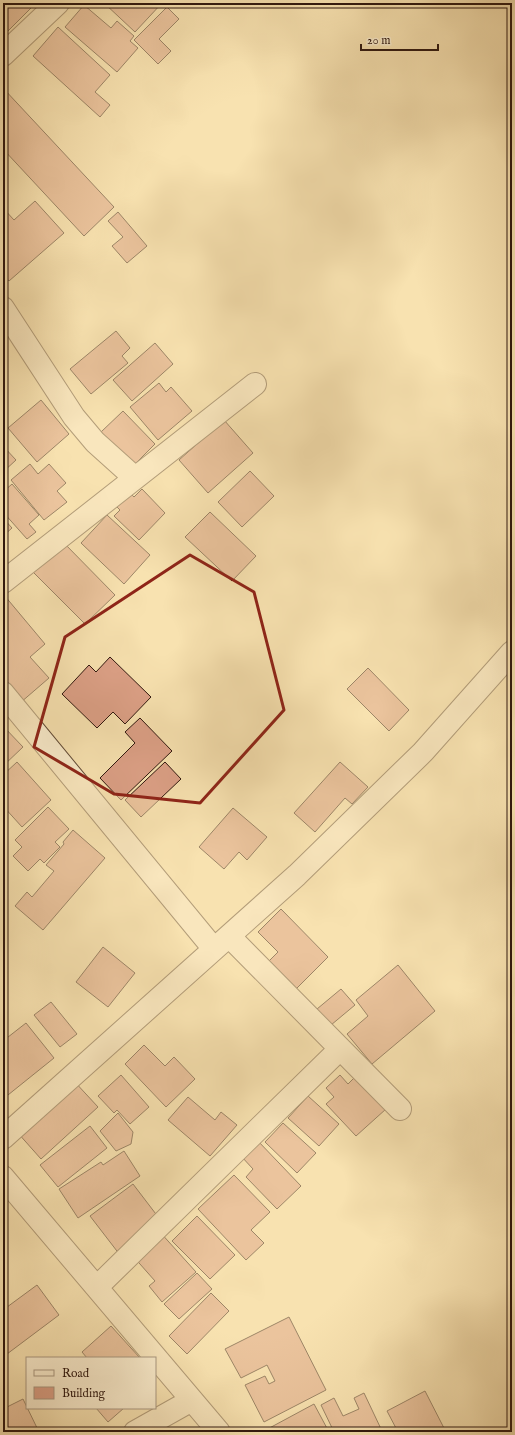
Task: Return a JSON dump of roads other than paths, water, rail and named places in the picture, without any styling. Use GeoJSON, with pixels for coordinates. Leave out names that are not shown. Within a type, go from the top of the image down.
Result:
{"type":"FeatureCollection","features":[{"type":"Feature","properties":{"kind":"street"},"geometry":{"type":"LineString","coordinates":[[3,55],[58,3]]}},
{"type":"Feature","properties":{"kind":"street"},"geometry":{"type":"LineString","coordinates":[[3,308],[74,417],[95,442],[135,478]]}},
{"type":"Feature","properties":{"kind":"street"},"geometry":{"type":"LineString","coordinates":[[3,582],[255,384]]}},
{"type":"Feature","properties":{"kind":"street"},"geometry":{"type":"LineString","coordinates":[[3,1138],[297,875],[423,752],[512,652]]}},
{"type":"Feature","properties":{"kind":"street"},"geometry":{"type":"LineString","coordinates":[[3,693],[221,943],[340,1050],[400,1110]]}},
{"type":"Feature","properties":{"kind":"street"},"geometry":{"type":"LineString","coordinates":[[97,1287],[340,1050]]}},
{"type":"Feature","properties":{"kind":"street"},"geometry":{"type":"LineString","coordinates":[[3,1177],[156,1357]]}},
{"type":"Feature","properties":{"kind":"street"},"geometry":{"type":"LineString","coordinates":[[156,1357],[219,1432]]}},
{"type":"Feature","properties":{"kind":"street"},"geometry":{"type":"LineString","coordinates":[[135,1432],[192,1400]]}}]}
